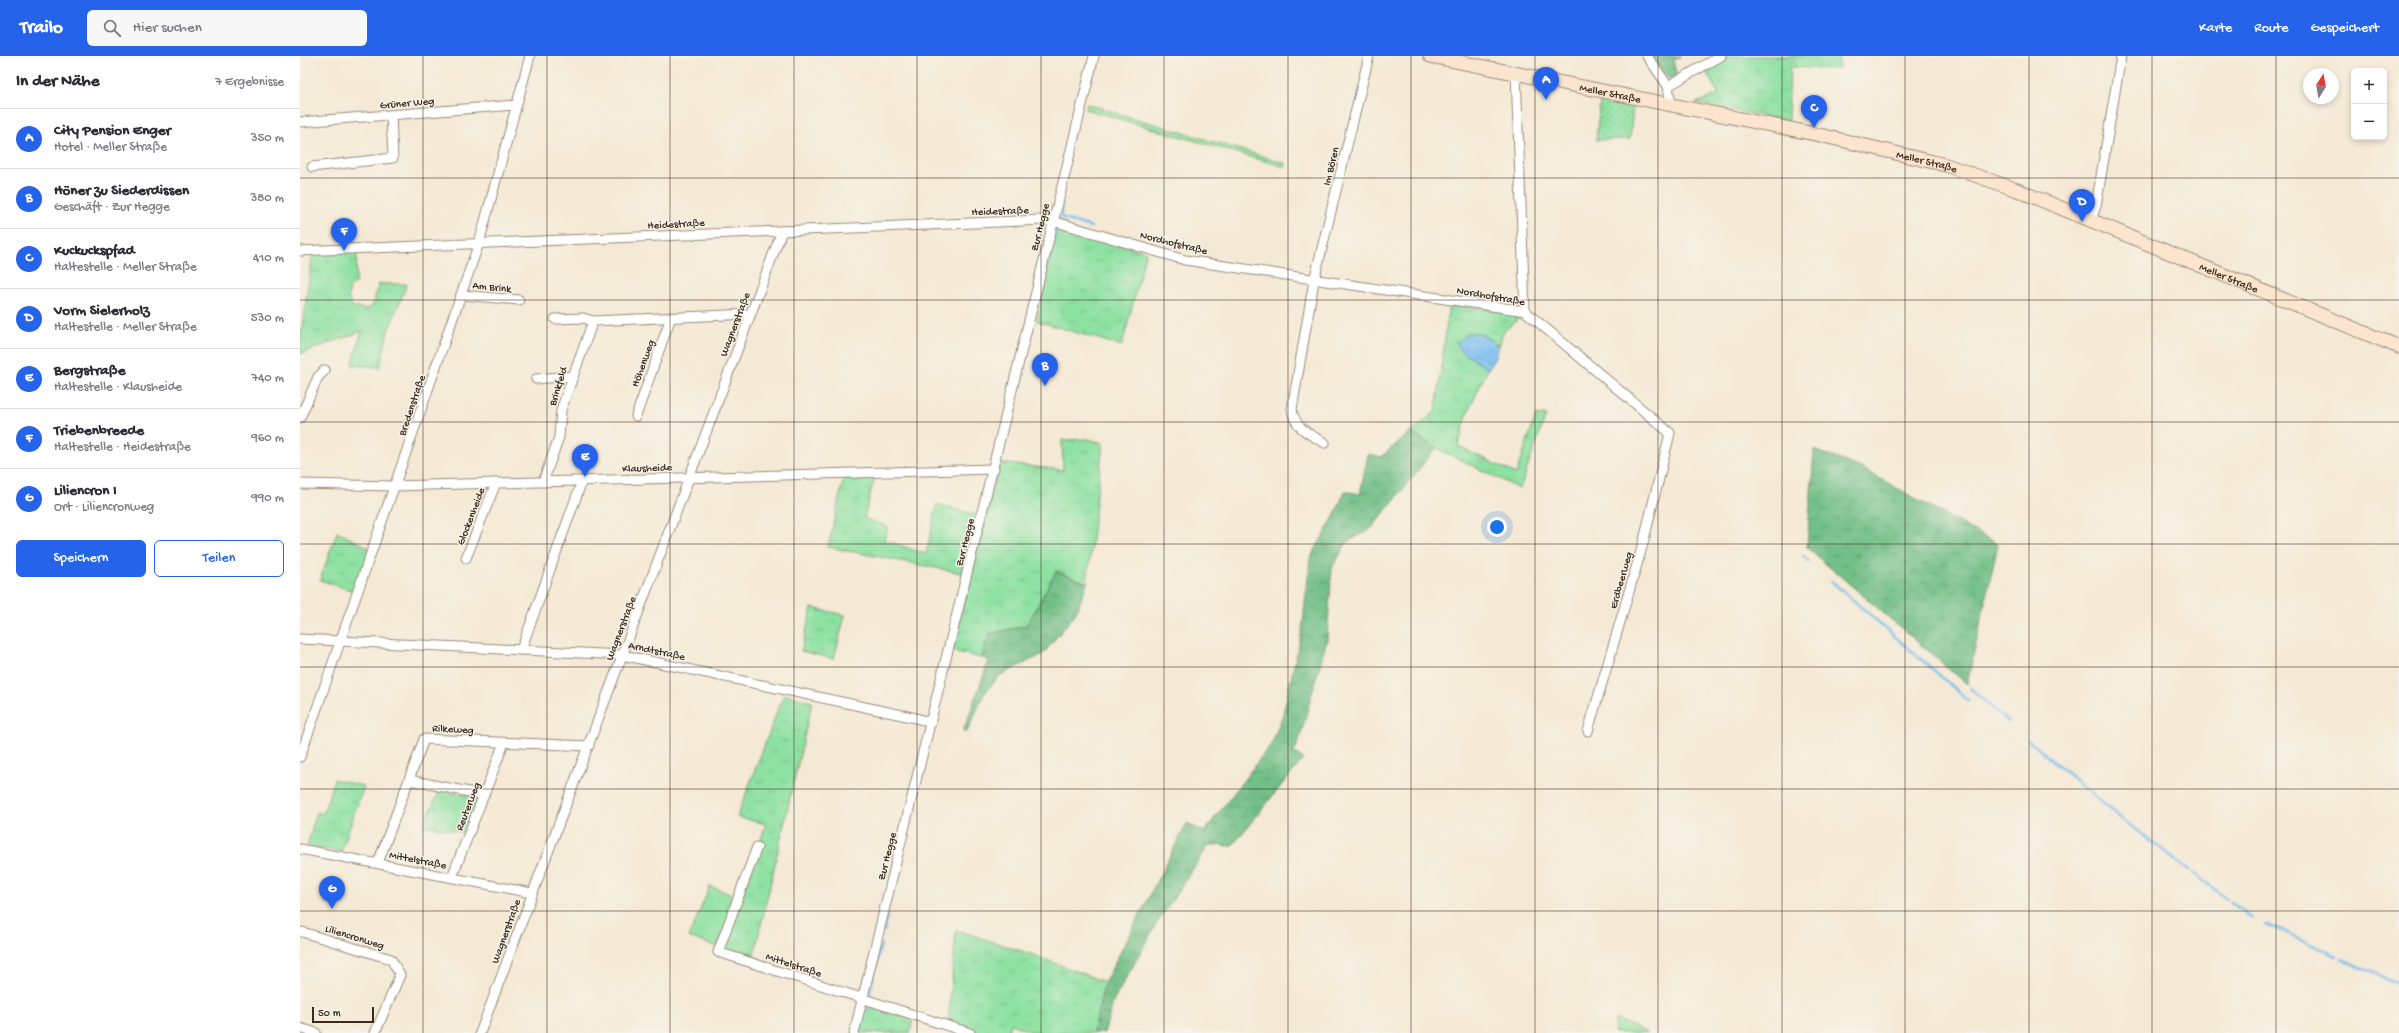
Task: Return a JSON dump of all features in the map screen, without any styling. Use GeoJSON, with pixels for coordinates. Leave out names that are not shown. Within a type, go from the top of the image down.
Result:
{"type":"FeatureCollection","features":[{"type":"Feature","properties":{"kind":"main road","name":"Meller Straße"},"geometry":{"type":"LineString","coordinates":[[1430,56],[1921,158],[2011,187],[2399,347]]}},
{"type":"Feature","properties":{"kind":"street","name":"Bredenstraße"},"geometry":{"type":"LineString","coordinates":[[300,757],[462,295],[479,243],[530,56]]}},
{"type":"Feature","properties":{"kind":"street","name":"Zur Hegge"},"geometry":{"type":"LineString","coordinates":[[854,1033],[994,469],[1094,56]]}},
{"type":"Feature","properties":{"kind":"street","name":"Im Bören"},"geometry":{"type":"LineString","coordinates":[[1314,281],[1369,56]]}},
{"type":"Feature","properties":{"kind":"street"},"geometry":{"type":"LineString","coordinates":[[1647,56],[1668,86],[1671,105]]}},
{"type":"Feature","properties":{"kind":"street"},"geometry":{"type":"LineString","coordinates":[[1668,86],[1721,56]]}},
{"type":"Feature","properties":{"kind":"street"},"geometry":{"type":"LineString","coordinates":[[2091,220],[2096,206],[2121,56]]}},
{"type":"Feature","properties":{"kind":"street"},"geometry":{"type":"LineString","coordinates":[[1516,73],[1525,311]]}},
{"type":"Feature","properties":{"kind":"street","name":"Grüner Weg"},"geometry":{"type":"LineString","coordinates":[[300,122],[516,105]]}},
{"type":"Feature","properties":{"kind":"street"},"geometry":{"type":"LineString","coordinates":[[312,167],[393,158],[391,115]]}},
{"type":"Feature","properties":{"kind":"street","name":"Heidestraße"},"geometry":{"type":"LineString","coordinates":[[300,251],[1053,221]]}},
{"type":"Feature","properties":{"kind":"street","name":"Nordhofstraße"},"geometry":{"type":"LineString","coordinates":[[1053,221],[1185,260],[1314,281],[1525,311],[1670,433]]}},
{"type":"Feature","properties":{"kind":"street","name":"Wagnerstraße"},"geometry":{"type":"LineString","coordinates":[[480,1033],[782,231]]}},
{"type":"Feature","properties":{"kind":"street"},"geometry":{"type":"LineString","coordinates":[[1314,281],[1292,409],[1293,417],[1301,429],[1325,443]]}},
{"type":"Feature","properties":{"kind":"street","name":"Am Brink"},"geometry":{"type":"LineString","coordinates":[[462,295],[519,300]]}},
{"type":"Feature","properties":{"kind":"street"},"geometry":{"type":"LineString","coordinates":[[555,319],[584,318],[593,321],[750,314]]}},
{"type":"Feature","properties":{"kind":"street","name":"Höhenweg"},"geometry":{"type":"LineString","coordinates":[[636,416],[671,317]]}},
{"type":"Feature","properties":{"kind":"street","name":"Brinkfeld"},"geometry":{"type":"LineString","coordinates":[[543,482],[559,437],[561,410],[593,321]]}},
{"type":"Feature","properties":{"kind":"street"},"geometry":{"type":"LineString","coordinates":[[300,418],[318,377],[325,370]]}},
{"type":"Feature","properties":{"kind":"street"},"geometry":{"type":"LineString","coordinates":[[536,379],[572,376]]}},
{"type":"Feature","properties":{"kind":"street","name":"Erdbeerweg"},"geometry":{"type":"LineString","coordinates":[[1588,731],[1643,544],[1670,433]]}},
{"type":"Feature","properties":{"kind":"street","name":"Klausheide"},"geometry":{"type":"LineString","coordinates":[[300,484],[395,486],[496,484],[994,469]]}},
{"type":"Feature","properties":{"kind":"street"},"geometry":{"type":"LineString","coordinates":[[521,650],[582,481]]}},
{"type":"Feature","properties":{"kind":"street","name":"Glockenheide"},"geometry":{"type":"LineString","coordinates":[[466,558],[496,484]]}},
{"type":"Feature","properties":{"kind":"street","name":"Arndtstraße"},"geometry":{"type":"LineString","coordinates":[[300,639],[622,655],[916,718],[931,723]]}},
{"type":"Feature","properties":{"kind":"street","name":"Rilkeweg"},"geometry":{"type":"LineString","coordinates":[[378,863],[424,739],[589,746]]}},
{"type":"Feature","properties":{"kind":"street","name":"Reuterweg"},"geometry":{"type":"LineString","coordinates":[[452,878],[504,743]]}},
{"type":"Feature","properties":{"kind":"street"},"geometry":{"type":"LineString","coordinates":[[409,780],[484,795]]}},
{"type":"Feature","properties":{"kind":"street","name":"Mittelstraße"},"geometry":{"type":"LineString","coordinates":[[757,847],[718,952],[970,1033]]}},
{"type":"Feature","properties":{"kind":"street","name":"Mittelstraße"},"geometry":{"type":"LineString","coordinates":[[300,849],[532,893]]}},
{"type":"Feature","properties":{"kind":"street","name":"Liliencronweg"},"geometry":{"type":"LineString","coordinates":[[302,932],[391,959],[400,975],[375,1033]]}},
{"type":"Feature","properties":{"kind":"street"},"geometry":{"type":"LineString","coordinates":[[300,1028],[316,1033]]}},
{"type":"Feature","properties":{"kind":"green space"},"geometry":{"type":"Polygon","coordinates":[[[1650,56],[1681,56],[1673,60],[1677,76],[1669,79],[1650,56]]]}},
{"type":"Feature","properties":{"kind":"green space"},"geometry":{"type":"Polygon","coordinates":[[[1724,56],[1839,56],[1839,69],[1790,67],[1788,121],[1696,103],[1719,94],[1703,67],[1724,56]]]}},
{"type":"Feature","properties":{"kind":"green space"},"geometry":{"type":"Polygon","coordinates":[[[1600,101],[1633,107],[1630,139],[1596,140],[1600,101]]]}},
{"type":"Feature","properties":{"kind":"green space"},"geometry":{"type":"Polygon","coordinates":[[[1087,104],[1285,163],[1285,167],[1085,109],[1087,104]]]}},
{"type":"Feature","properties":{"kind":"green space"},"geometry":{"type":"Polygon","coordinates":[[[1057,227],[1146,252],[1122,346],[1037,321],[1057,227]]]}},
{"type":"Feature","properties":{"kind":"green space"},"geometry":{"type":"Polygon","coordinates":[[[357,250],[356,282],[350,288],[348,298],[353,307],[364,309],[372,307],[379,284],[407,284],[388,331],[380,367],[352,365],[362,331],[300,354],[300,340],[313,252],[357,250]]]}},
{"type":"Feature","properties":{"kind":"green space"},"geometry":{"type":"Polygon","coordinates":[[[1453,304],[1524,314],[1504,331],[1498,346],[1497,344],[1459,349],[1488,369],[1468,412],[1458,446],[1516,474],[1536,416],[1546,415],[1520,489],[1436,448],[1411,432],[1436,411],[1449,305],[1453,304]]]}},
{"type":"Feature","properties":{"kind":"green space"},"geometry":{"type":"Polygon","coordinates":[[[1411,432],[1436,448],[1371,529],[1347,542],[1332,568],[1327,639],[1299,741],[1294,752],[1303,759],[1232,846],[1209,845],[1155,926],[1114,1000],[1104,1033],[1093,1033],[1105,982],[1187,823],[1204,832],[1272,743],[1283,714],[1302,630],[1310,559],[1334,517],[1345,491],[1360,494],[1368,454],[1381,457],[1411,432]]]}},
{"type":"Feature","properties":{"kind":"green space"},"geometry":{"type":"Polygon","coordinates":[[[1088,439],[1103,443],[1087,583],[1056,571],[1027,625],[989,634],[982,658],[952,651],[999,463],[1063,470],[1062,440],[1088,439]]]}},
{"type":"Feature","properties":{"kind":"green space"},"geometry":{"type":"Polygon","coordinates":[[[1814,450],[1859,467],[1998,544],[1967,684],[1807,548],[1814,450]]]}},
{"type":"Feature","properties":{"kind":"green space"},"geometry":{"type":"Polygon","coordinates":[[[875,476],[864,518],[888,527],[884,540],[926,554],[937,504],[976,515],[962,573],[828,547],[844,477],[875,476]]]}},
{"type":"Feature","properties":{"kind":"green space"},"geometry":{"type":"Polygon","coordinates":[[[337,532],[370,548],[356,592],[320,580],[337,532]]]}},
{"type":"Feature","properties":{"kind":"green space"},"geometry":{"type":"Polygon","coordinates":[[[1056,571],[1087,583],[1076,613],[1043,654],[999,676],[984,694],[967,732],[963,732],[989,660],[982,658],[989,634],[1027,625],[1056,571]]]}},
{"type":"Feature","properties":{"kind":"green space"},"geometry":{"type":"Polygon","coordinates":[[[812,608],[845,615],[834,659],[801,651],[812,608]]]}},
{"type":"Feature","properties":{"kind":"green space"},"geometry":{"type":"Polygon","coordinates":[[[784,694],[812,702],[753,960],[723,950],[766,824],[737,817],[784,694]]]}},
{"type":"Feature","properties":{"kind":"green space"},"geometry":{"type":"Polygon","coordinates":[[[334,779],[364,786],[341,852],[307,846],[317,812],[323,814],[334,779]]]}},
{"type":"Feature","properties":{"kind":"green space"},"geometry":{"type":"Polygon","coordinates":[[[440,790],[478,797],[480,801],[468,833],[423,825],[440,790]]]}},
{"type":"Feature","properties":{"kind":"green space"},"geometry":{"type":"Polygon","coordinates":[[[710,886],[737,897],[717,947],[689,937],[710,886]]]}},
{"type":"Feature","properties":{"kind":"green space"},"geometry":{"type":"Polygon","coordinates":[[[956,930],[1028,953],[1105,982],[1093,1033],[1036,1033],[1010,1024],[1008,1033],[981,1033],[948,1023],[956,930]]]}},
{"type":"Feature","properties":{"kind":"green space"},"geometry":{"type":"Polygon","coordinates":[[[870,1005],[913,1018],[910,1033],[860,1033],[865,1012],[870,1005]]]}},
{"type":"Feature","properties":{"kind":"green space"},"geometry":{"type":"Polygon","coordinates":[[[1615,1019],[1648,1033],[1614,1033],[1615,1019]]]}},
{"type":"Feature","properties":{"kind":"water"},"geometry":{"type":"Polygon","coordinates":[[[1477,332],[1498,346],[1495,358],[1488,369],[1458,349],[1457,342],[1467,334],[1477,332]]]}},
{"type":"Feature","properties":{"kind":"waterway"},"geometry":{"type":"LineString","coordinates":[[1062,205],[1061,216],[1064,219],[1091,227]]}},
{"type":"Feature","properties":{"kind":"waterway"},"geometry":{"type":"LineString","coordinates":[[1045,274],[1055,235],[1061,227]]}},
{"type":"Feature","properties":{"kind":"waterway"},"geometry":{"type":"LineString","coordinates":[[1803,556],[1809,562]]}},
{"type":"Feature","properties":{"kind":"waterway"},"geometry":{"type":"LineString","coordinates":[[1831,581],[1968,700]]}},
{"type":"Feature","properties":{"kind":"waterway"},"geometry":{"type":"LineString","coordinates":[[1970,688],[2008,722]]}},
{"type":"Feature","properties":{"kind":"waterway"},"geometry":{"type":"LineString","coordinates":[[2028,740],[2123,820],[2189,870]]}},
{"type":"Feature","properties":{"kind":"waterway"},"geometry":{"type":"LineString","coordinates":[[2193,873],[2227,899]]}},
{"type":"Feature","properties":{"kind":"waterway"},"geometry":{"type":"LineString","coordinates":[[2231,902],[2252,918]]}},
{"type":"Feature","properties":{"kind":"waterway"},"geometry":{"type":"LineString","coordinates":[[884,931],[887,917]]}},
{"type":"Feature","properties":{"kind":"waterway"},"geometry":{"type":"LineString","coordinates":[[2266,924],[2337,956]]}},
{"type":"Feature","properties":{"kind":"waterway"},"geometry":{"type":"LineString","coordinates":[[877,999],[871,996],[870,992],[881,944]]}},
{"type":"Feature","properties":{"kind":"waterway"},"geometry":{"type":"LineString","coordinates":[[2342,958],[2399,984]]}},
{"type":"Feature","properties":{"kind":"waterway"},"geometry":{"type":"LineString","coordinates":[[859,1033],[864,1012],[868,1008]]}},
{"type":"Feature","properties":{"kind":"place","name":"City Pension Enger"},"geometry":{"type":"Point","coordinates":[1546,100]}},
{"type":"Feature","properties":{"kind":"place","name":"Kuckuckspfad"},"geometry":{"type":"Point","coordinates":[1814,128]}},
{"type":"Feature","properties":{"kind":"place","name":"Vorm Sielerholz"},"geometry":{"type":"Point","coordinates":[2082,222]}},
{"type":"Feature","properties":{"kind":"place","name":"Triebenbreede"},"geometry":{"type":"Point","coordinates":[344,251]}},
{"type":"Feature","properties":{"kind":"place","name":"Höner zu Siederdissen"},"geometry":{"type":"Point","coordinates":[1045,386]}},
{"type":"Feature","properties":{"kind":"place","name":"Bergstraße"},"geometry":{"type":"Point","coordinates":[585,477]}},
{"type":"Feature","properties":{"kind":"place","name":"Liliencron I"},"geometry":{"type":"Point","coordinates":[332,909]}}]}
